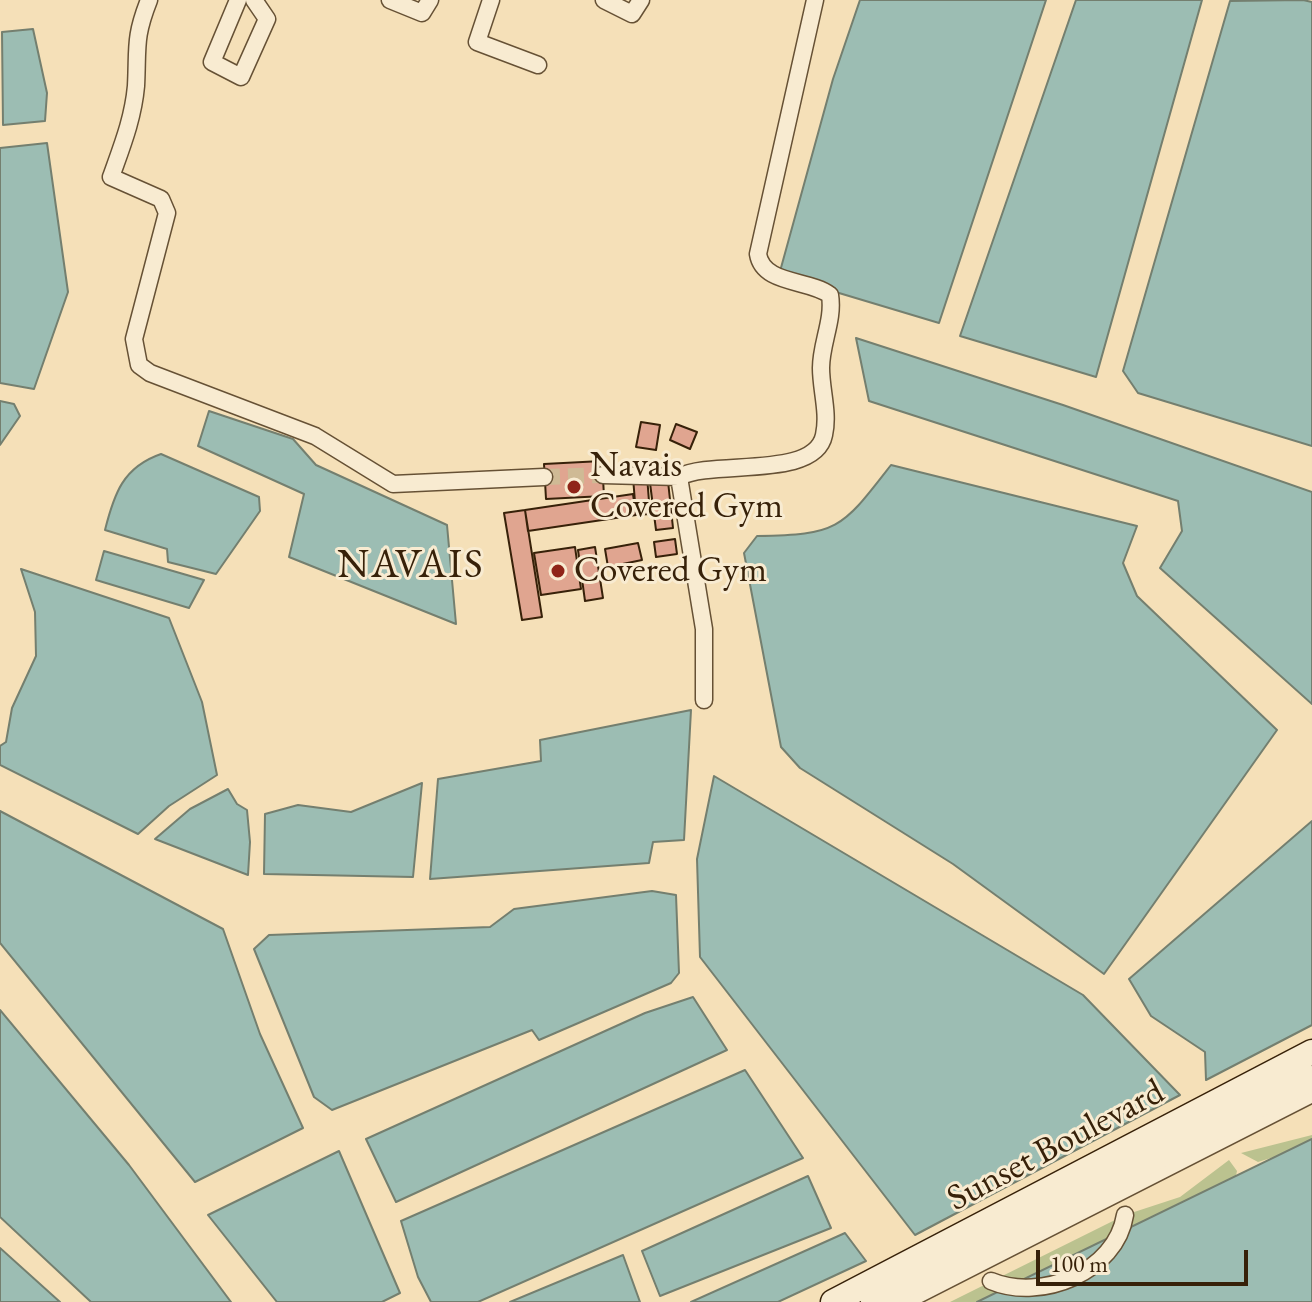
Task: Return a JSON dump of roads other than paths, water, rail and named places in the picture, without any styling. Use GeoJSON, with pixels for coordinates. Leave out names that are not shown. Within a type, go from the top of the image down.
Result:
{"type":"FeatureCollection","features":[{"type":"Feature","properties":{"kind":"main road","name":"Sunset Boulevard"},"geometry":{"type":"LineString","coordinates":[[833,1302],[1312,1052]]}},
{"type":"Feature","properties":{"kind":"main road","name":"Sunset Boulevard"},"geometry":{"type":"LineString","coordinates":[[873,1302],[1312,1078]]}},
{"type":"Feature","properties":{"kind":"street"},"geometry":{"type":"LineString","coordinates":[[149,0],[136,33],[136,86],[130,126],[111,177],[161,199],[167,213],[134,339],[139,365],[150,373],[315,436],[393,484],[544,477]]}},
{"type":"Feature","properties":{"kind":"street"},"geometry":{"type":"LineString","coordinates":[[238,0],[212,62],[241,77],[267,19],[254,0]]}},
{"type":"Feature","properties":{"kind":"street"},"geometry":{"type":"LineString","coordinates":[[393,1],[422,13],[430,0]]}},
{"type":"Feature","properties":{"kind":"street"},"geometry":{"type":"LineString","coordinates":[[491,0],[477,42],[538,65]]}},
{"type":"Feature","properties":{"kind":"street"},"geometry":{"type":"LineString","coordinates":[[604,0],[632,14],[641,0]]}},
{"type":"Feature","properties":{"kind":"street"},"geometry":{"type":"LineString","coordinates":[[603,475],[679,477],[700,469],[796,461],[818,449],[824,438],[821,365],[831,315],[830,295],[771,272],[759,263],[758,254],[815,0]]}},
{"type":"Feature","properties":{"kind":"street"},"geometry":{"type":"LineString","coordinates":[[679,477],[704,629],[704,700]]}},
{"type":"Feature","properties":{"kind":"street"},"geometry":{"type":"LineString","coordinates":[[904,1302],[1312,1094]]}},
{"type":"Feature","properties":{"kind":"street"},"geometry":{"type":"LineString","coordinates":[[991,1281],[1009,1289],[1024,1289],[1067,1280],[1106,1255],[1117,1243],[1125,1215]]}},
{"type":"Feature","properties":{"kind":"water"},"geometry":{"type":"Polygon","coordinates":[[[860,0],[1046,0],[939,323],[779,275],[833,79],[860,0]]]}},
{"type":"Feature","properties":{"kind":"water"},"geometry":{"type":"Polygon","coordinates":[[[1076,0],[1202,0],[1096,377],[960,336],[1076,0]]]}},
{"type":"Feature","properties":{"kind":"water"},"geometry":{"type":"Polygon","coordinates":[[[1230,1],[1312,2],[1312,446],[1138,393],[1123,371],[1230,1]]]}},
{"type":"Feature","properties":{"kind":"water"},"geometry":{"type":"Polygon","coordinates":[[[33,29],[47,93],[45,121],[3,125],[2,32],[33,29]]]}},
{"type":"Feature","properties":{"kind":"water"},"geometry":{"type":"Polygon","coordinates":[[[47,143],[68,292],[34,389],[0,383],[0,148],[47,143]]]}},
{"type":"Feature","properties":{"kind":"water"},"geometry":{"type":"Polygon","coordinates":[[[856,338],[1063,405],[1312,492],[1312,704],[1160,568],[1182,531],[1178,501],[869,401],[856,338]]]}},
{"type":"Feature","properties":{"kind":"water"},"geometry":{"type":"Polygon","coordinates":[[[0,401],[14,404],[20,416],[0,445],[0,401]]]}},
{"type":"Feature","properties":{"kind":"water"},"geometry":{"type":"Polygon","coordinates":[[[209,411],[293,439],[316,465],[447,525],[456,624],[289,557],[304,494],[198,446],[209,411]]]}},
{"type":"Feature","properties":{"kind":"water"},"geometry":{"type":"Polygon","coordinates":[[[161,454],[259,497],[260,511],[216,574],[168,562],[167,549],[105,530],[122,483],[137,466],[161,454]]]}},
{"type":"Feature","properties":{"kind":"water"},"geometry":{"type":"Polygon","coordinates":[[[891,465],[1137,526],[1123,563],[1137,596],[1277,730],[1104,974],[953,864],[800,768],[781,747],[744,553],[757,536],[806,533],[836,524],[861,503],[891,465]]]}},
{"type":"Feature","properties":{"kind":"water"},"geometry":{"type":"Polygon","coordinates":[[[104,551],[204,580],[189,608],[96,580],[104,551]]]}},
{"type":"Feature","properties":{"kind":"water"},"geometry":{"type":"Polygon","coordinates":[[[21,569],[169,618],[202,702],[217,775],[169,806],[138,834],[0,765],[0,746],[6,742],[12,708],[36,656],[35,612],[21,569]]]}},
{"type":"Feature","properties":{"kind":"water"},"geometry":{"type":"Polygon","coordinates":[[[691,710],[684,840],[653,842],[649,863],[430,879],[438,779],[541,761],[540,740],[691,710]]]}},
{"type":"Feature","properties":{"kind":"water"},"geometry":{"type":"Polygon","coordinates":[[[714,776],[1083,995],[1180,1095],[915,1235],[700,957],[697,859],[714,776]]]}},
{"type":"Feature","properties":{"kind":"water"},"geometry":{"type":"Polygon","coordinates":[[[422,783],[413,877],[264,874],[265,814],[298,805],[351,812],[422,783]]]}},
{"type":"Feature","properties":{"kind":"water"},"geometry":{"type":"Polygon","coordinates":[[[228,789],[237,804],[247,810],[250,842],[248,875],[155,839],[190,809],[228,789]]]}},
{"type":"Feature","properties":{"kind":"water"},"geometry":{"type":"Polygon","coordinates":[[[0,811],[223,929],[260,1034],[303,1128],[195,1182],[0,943],[0,811]]]}},
{"type":"Feature","properties":{"kind":"water"},"geometry":{"type":"Polygon","coordinates":[[[1312,821],[1312,1025],[1206,1080],[1205,1052],[1151,1016],[1129,979],[1312,821]]]}},
{"type":"Feature","properties":{"kind":"water"},"geometry":{"type":"Polygon","coordinates":[[[652,891],[676,895],[679,973],[671,983],[539,1040],[532,1030],[332,1110],[314,1097],[254,949],[269,935],[490,927],[514,909],[652,891]]]}},
{"type":"Feature","properties":{"kind":"water"},"geometry":{"type":"Polygon","coordinates":[[[693,997],[727,1050],[396,1202],[366,1139],[645,1013],[693,997]]]}},
{"type":"Feature","properties":{"kind":"water"},"geometry":{"type":"Polygon","coordinates":[[[0,1010],[129,1165],[231,1302],[91,1302],[0,1217],[0,1010]]]}},
{"type":"Feature","properties":{"kind":"water"},"geometry":{"type":"Polygon","coordinates":[[[745,1070],[803,1158],[478,1302],[431,1302],[418,1277],[401,1221],[745,1070]]]}},
{"type":"Feature","properties":{"kind":"water"},"geometry":{"type":"Polygon","coordinates":[[[1312,1139],[1312,1302],[977,1302],[1312,1139]]]}},
{"type":"Feature","properties":{"kind":"water"},"geometry":{"type":"Polygon","coordinates":[[[339,1151],[400,1293],[382,1302],[277,1302],[208,1215],[339,1151]]]}},
{"type":"Feature","properties":{"kind":"water"},"geometry":{"type":"Polygon","coordinates":[[[808,1176],[831,1228],[660,1296],[642,1251],[808,1176]]]}},
{"type":"Feature","properties":{"kind":"water"},"geometry":{"type":"Polygon","coordinates":[[[845,1233],[866,1261],[778,1302],[691,1302],[845,1233]]]}},
{"type":"Feature","properties":{"kind":"water"},"geometry":{"type":"Polygon","coordinates":[[[0,1248],[60,1302],[0,1302],[0,1248]]]}},
{"type":"Feature","properties":{"kind":"water"},"geometry":{"type":"Polygon","coordinates":[[[623,1255],[640,1302],[510,1302],[623,1255]]]}},
{"type":"Feature","properties":{"kind":"tunnel"},"geometry":{"type":"LineString","coordinates":[[544,477],[603,475]]}},
{"type":"Feature","properties":{"kind":"place","name":"Navais Covered Gym"},"geometry":{"type":"Point","coordinates":[574,487]}},
{"type":"Feature","properties":{"kind":"place","name":"Covered Gym"},"geometry":{"type":"Point","coordinates":[558,571]}},
{"type":"Feature","properties":{"kind":"district","name":"NAVAIS"},"geometry":{"type":"Point","coordinates":[411,566]}}]}
